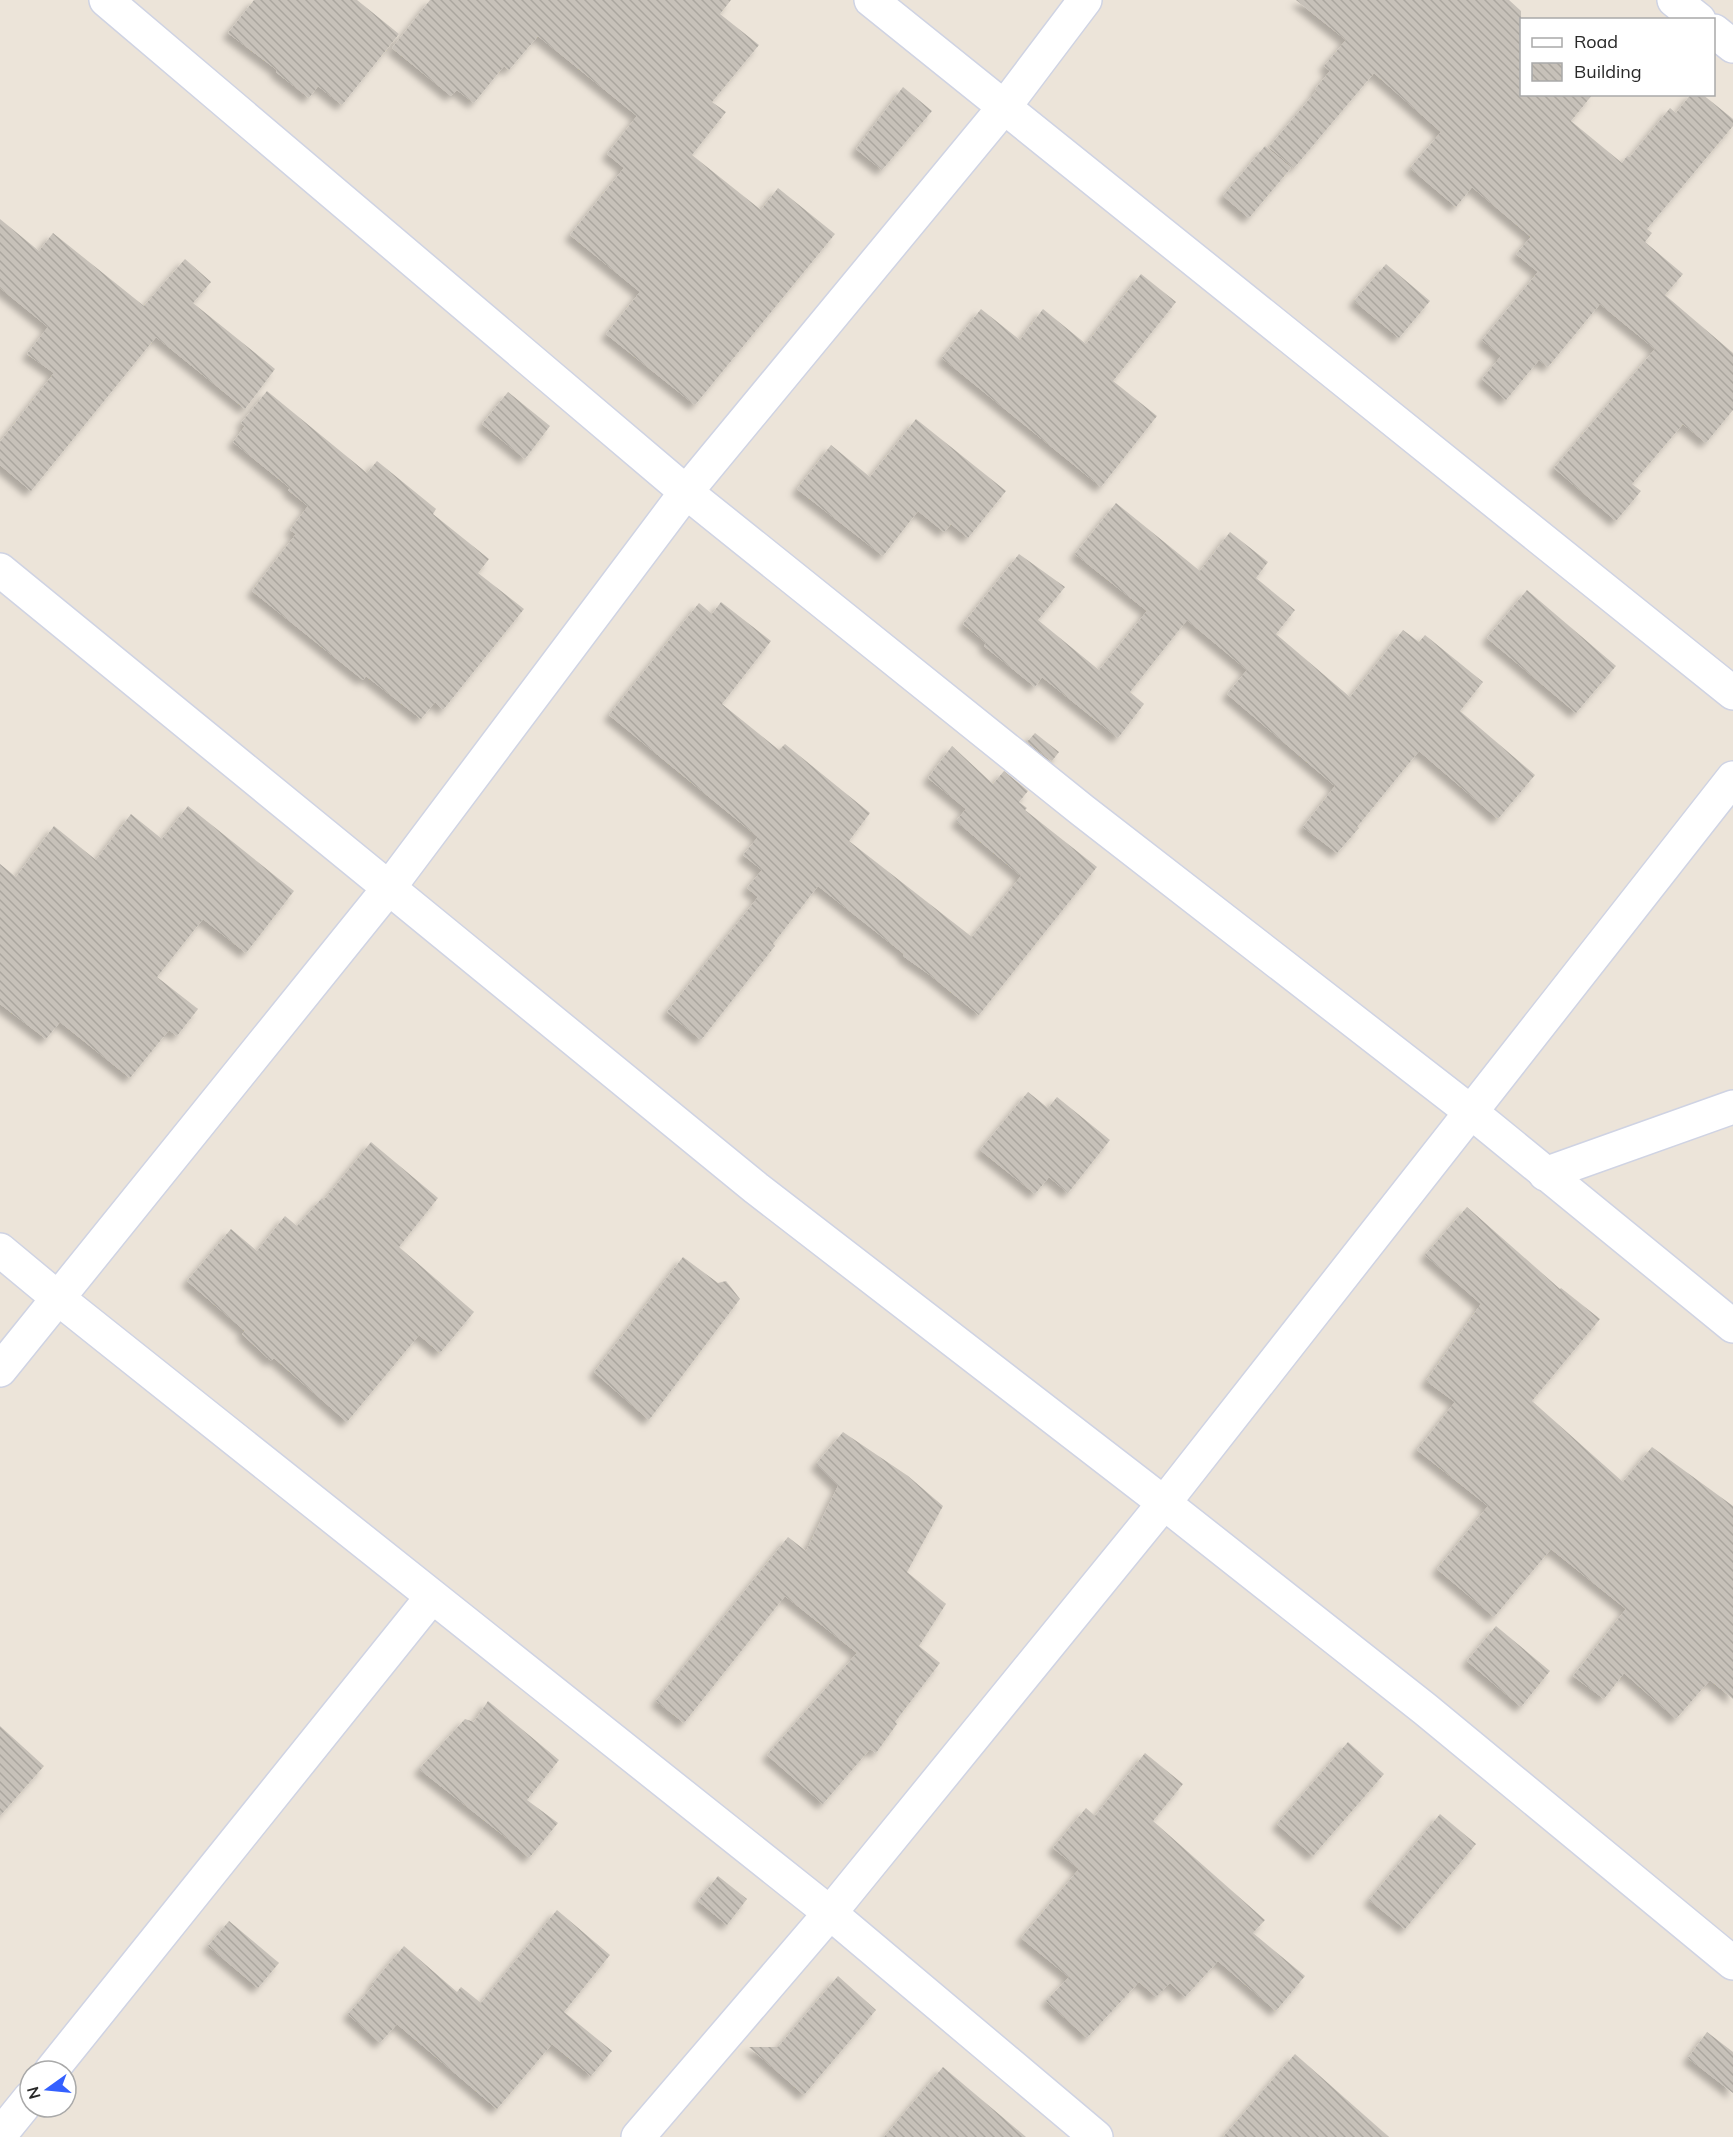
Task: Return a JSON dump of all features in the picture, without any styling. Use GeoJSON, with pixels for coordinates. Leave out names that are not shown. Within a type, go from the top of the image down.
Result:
{"type":"FeatureCollection","features":[{"type":"Feature","properties":{"kind":"street"},"geometry":{"type":"LineString","coordinates":[[106,0],[686,492],[1082,810],[1471,1112],[1733,1326]]}},
{"type":"Feature","properties":{"kind":"street"},"geometry":{"type":"LineString","coordinates":[[871,0],[1733,693]]}},
{"type":"Feature","properties":{"kind":"street"},"geometry":{"type":"LineString","coordinates":[[0,1370],[388,889],[686,492],[1005,106],[1085,0]]}},
{"type":"Feature","properties":{"kind":"street"},"geometry":{"type":"LineString","coordinates":[[1674,0],[1696,18]]}},
{"type":"Feature","properties":{"kind":"street"},"geometry":{"type":"LineString","coordinates":[[1715,32],[1733,46]]}},
{"type":"Feature","properties":{"kind":"street"},"geometry":{"type":"LineString","coordinates":[[0,570],[756,1188],[1164,1503],[1434,1717],[1733,1963]]}},
{"type":"Feature","properties":{"kind":"street"},"geometry":{"type":"LineString","coordinates":[[638,2137],[830,1913],[1164,1503],[1733,778]]}},
{"type":"Feature","properties":{"kind":"street"},"geometry":{"type":"LineString","coordinates":[[1545,1174],[1733,1107]]}},
{"type":"Feature","properties":{"kind":"street"},"geometry":{"type":"LineString","coordinates":[[0,1250],[432,1598],[830,1913],[1096,2137]]}},
{"type":"Feature","properties":{"kind":"street"},"geometry":{"type":"LineString","coordinates":[[61,2059],[432,1598]]}},
{"type":"Feature","properties":{"kind":"street"},"geometry":{"type":"LineString","coordinates":[[0,2135],[18,2113]]}},
{"type":"Feature","properties":{"kind":"building"},"geometry":{"type":"Polygon","coordinates":[[[254,0],[357,0],[399,34],[342,105],[318,86],[309,98],[276,72],[277,70],[228,33],[254,0]]]}},
{"type":"Feature","properties":{"kind":"building"},"geometry":{"type":"Polygon","coordinates":[[[430,0],[731,0],[720,14],[759,45],[712,102],[726,112],[692,155],[761,210],[778,188],[835,234],[695,405],[606,334],[640,292],[570,235],[624,168],[607,154],[637,116],[538,36],[509,70],[504,66],[474,103],[457,90],[451,96],[392,48],[430,0]]]}},
{"type":"Feature","properties":{"kind":"building"},"geometry":{"type":"Polygon","coordinates":[[[1296,0],[1509,0],[1521,11],[1520,96],[1591,96],[1571,121],[1622,163],[1627,156],[1630,157],[1670,108],[1676,113],[1689,96],[1704,96],[1733,119],[1733,126],[1647,229],[1652,233],[1645,242],[1683,274],[1665,295],[1733,353],[1733,410],[1706,443],[1683,424],[1632,484],[1641,491],[1616,521],[1554,468],[1655,349],[1600,304],[1548,367],[1539,360],[1506,400],[1482,379],[1501,356],[1482,340],[1538,272],[1516,254],[1531,237],[1472,187],[1456,207],[1410,168],[1441,132],[1374,73],[1294,168],[1269,147],[1317,90],[1315,89],[1330,71],[1324,66],[1346,40],[1296,0]]]}},
{"type":"Feature","properties":{"kind":"building"},"geometry":{"type":"Polygon","coordinates":[[[903,87],[932,111],[882,170],[856,149],[903,87]]]}},
{"type":"Feature","properties":{"kind":"building"},"geometry":{"type":"Polygon","coordinates":[[[1265,146],[1291,168],[1249,218],[1223,196],[1265,146]]]}},
{"type":"Feature","properties":{"kind":"building"},"geometry":{"type":"Polygon","coordinates":[[[0,219],[39,251],[53,233],[144,306],[185,259],[211,282],[193,303],[275,369],[245,409],[156,337],[31,491],[0,465],[0,442],[54,373],[27,354],[48,327],[0,288],[0,219]]]}},
{"type":"Feature","properties":{"kind":"building"},"geometry":{"type":"Polygon","coordinates":[[[1386,264],[1430,301],[1399,338],[1354,301],[1386,264]]]}},
{"type":"Feature","properties":{"kind":"building"},"geometry":{"type":"Polygon","coordinates":[[[1141,274],[1176,302],[1113,381],[1157,416],[1101,487],[942,358],[981,309],[1020,340],[1043,309],[1086,344],[1141,274]]]}},
{"type":"Feature","properties":{"kind":"building"},"geometry":{"type":"Polygon","coordinates":[[[267,391],[367,473],[377,461],[436,509],[433,514],[489,559],[478,573],[524,609],[443,710],[435,702],[421,719],[366,676],[363,680],[252,591],[296,534],[290,530],[308,506],[288,490],[290,488],[233,442],[245,426],[241,423],[267,391]]]}},
{"type":"Feature","properties":{"kind":"building"},"geometry":{"type":"Polygon","coordinates":[[[508,392],[550,426],[525,459],[482,424],[508,392]]]}},
{"type":"Feature","properties":{"kind":"building"},"geometry":{"type":"Polygon","coordinates":[[[916,419],[1006,491],[968,538],[951,524],[944,532],[918,511],[883,556],[797,489],[831,445],[870,477],[916,419]]]}},
{"type":"Feature","properties":{"kind":"building"},"geometry":{"type":"Polygon","coordinates":[[[1116,503],[1200,571],[1230,532],[1268,562],[1256,578],[1295,610],[1276,634],[1350,697],[1403,630],[1419,642],[1425,635],[1483,682],[1460,711],[1535,775],[1498,819],[1419,751],[1337,853],[1303,827],[1335,786],[1227,694],[1247,670],[1187,620],[1130,692],[1144,704],[1118,738],[1042,677],[1035,687],[984,646],[986,643],[963,624],[1019,554],[1065,587],[1038,620],[1099,670],[1147,611],[1075,554],[1116,503]]]}},
{"type":"Feature","properties":{"kind":"building"},"geometry":{"type":"Polygon","coordinates":[[[1527,590],[1616,666],[1576,713],[1487,638],[1527,590]]]}},
{"type":"Feature","properties":{"kind":"building"},"geometry":{"type":"Polygon","coordinates":[[[721,602],[771,641],[722,704],[779,750],[785,744],[870,813],[849,841],[972,937],[1021,876],[956,821],[966,809],[928,778],[952,746],[993,784],[1004,771],[1028,791],[1019,802],[1027,808],[1025,810],[1097,867],[979,1015],[818,886],[773,944],[775,946],[701,1040],[667,1012],[758,897],[747,888],[762,870],[743,855],[758,837],[609,715],[699,603],[712,614],[721,602]]]}},
{"type":"Feature","properties":{"kind":"building"},"geometry":{"type":"Polygon","coordinates":[[[1035,733],[1059,752],[1052,761],[1027,742],[1035,733]]]}},
{"type":"Feature","properties":{"kind":"building"},"geometry":{"type":"Polygon","coordinates":[[[188,806],[294,891],[246,953],[203,919],[157,977],[198,1009],[177,1036],[169,1030],[130,1078],[60,1022],[46,1039],[0,1004],[0,864],[16,877],[54,826],[96,860],[131,814],[162,839],[188,806]]]}},
{"type":"Feature","properties":{"kind":"building"},"geometry":{"type":"Polygon","coordinates":[[[1028,1092],[1048,1108],[1057,1097],[1110,1140],[1068,1193],[1049,1177],[1035,1194],[980,1150],[1028,1092]]]}},
{"type":"Feature","properties":{"kind":"building"},"geometry":{"type":"Polygon","coordinates":[[[371,1142],[438,1198],[399,1247],[474,1312],[440,1353],[419,1335],[347,1422],[274,1358],[271,1361],[242,1334],[245,1331],[187,1281],[231,1229],[257,1251],[285,1216],[297,1226],[322,1198],[324,1200],[371,1142]]]}},
{"type":"Feature","properties":{"kind":"building"},"geometry":{"type":"Polygon","coordinates":[[[1467,1207],[1560,1289],[1600,1319],[1532,1401],[1623,1482],[1652,1447],[1733,1506],[1733,1699],[1710,1680],[1676,1719],[1624,1673],[1604,1699],[1573,1676],[1626,1609],[1551,1549],[1494,1617],[1437,1569],[1488,1506],[1417,1450],[1455,1402],[1426,1381],[1481,1304],[1425,1255],[1467,1207]]]}},
{"type":"Feature","properties":{"kind":"building"},"geometry":{"type":"Polygon","coordinates":[[[683,1257],[718,1283],[726,1281],[740,1299],[649,1420],[594,1372],[683,1257]]]}},
{"type":"Feature","properties":{"kind":"building"},"geometry":{"type":"Polygon","coordinates":[[[843,1432],[908,1476],[943,1506],[907,1572],[946,1604],[919,1646],[940,1663],[895,1722],[897,1724],[876,1753],[870,1749],[823,1804],[767,1755],[857,1653],[785,1596],[684,1723],[656,1701],[788,1537],[806,1551],[838,1486],[816,1464],[843,1432]]]}},
{"type":"Feature","properties":{"kind":"building"},"geometry":{"type":"Polygon","coordinates":[[[1496,1626],[1550,1671],[1521,1707],[1467,1661],[1496,1626]]]}},
{"type":"Feature","properties":{"kind":"building"},"geometry":{"type":"Polygon","coordinates":[[[488,1701],[559,1760],[527,1800],[558,1823],[529,1858],[419,1769],[465,1719],[474,1722],[488,1701]]]}},
{"type":"Feature","properties":{"kind":"building"},"geometry":{"type":"Polygon","coordinates":[[[0,1726],[44,1766],[0,1816],[0,1726]]]}},
{"type":"Feature","properties":{"kind":"building"},"geometry":{"type":"Polygon","coordinates":[[[1348,1742],[1384,1774],[1313,1856],[1277,1824],[1348,1742]]]}},
{"type":"Feature","properties":{"kind":"building"},"geometry":{"type":"Polygon","coordinates":[[[1145,1753],[1183,1784],[1153,1821],[1265,1920],[1253,1933],[1305,1976],[1276,2011],[1218,1961],[1185,1997],[1170,1983],[1156,1997],[1139,1982],[1087,2038],[1046,2001],[1069,1977],[1021,1938],[1079,1869],[1053,1848],[1086,1808],[1095,1816],[1145,1753]]]}},
{"type":"Feature","properties":{"kind":"building"},"geometry":{"type":"Polygon","coordinates":[[[1440,1814],[1476,1844],[1405,1929],[1369,1900],[1440,1814]]]}},
{"type":"Feature","properties":{"kind":"building"},"geometry":{"type":"Polygon","coordinates":[[[718,1876],[747,1899],[727,1925],[698,1901],[718,1876]]]}},
{"type":"Feature","properties":{"kind":"building"},"geometry":{"type":"Polygon","coordinates":[[[557,1910],[610,1955],[564,2012],[612,2051],[591,2076],[552,2044],[497,2109],[397,2024],[380,2043],[348,2014],[404,1946],[457,1992],[461,1987],[481,2003],[557,1910]]]}},
{"type":"Feature","properties":{"kind":"building"},"geometry":{"type":"Polygon","coordinates":[[[229,1921],[279,1963],[258,1988],[208,1946],[229,1921]]]}},
{"type":"Feature","properties":{"kind":"building"},"geometry":{"type":"Polygon","coordinates":[[[838,1976],[876,2010],[804,2095],[749,2047],[778,2047],[838,1976]]]}},
{"type":"Feature","properties":{"kind":"building"},"geometry":{"type":"Polygon","coordinates":[[[1707,2032],[1733,2052],[1733,2093],[1688,2058],[1707,2032]]]}},
{"type":"Feature","properties":{"kind":"building"},"geometry":{"type":"Polygon","coordinates":[[[1295,2054],[1389,2137],[1223,2137],[1295,2054]]]}},
{"type":"Feature","properties":{"kind":"building"},"geometry":{"type":"Polygon","coordinates":[[[943,2067],[1026,2137],[884,2137],[943,2067]]]}}]}
